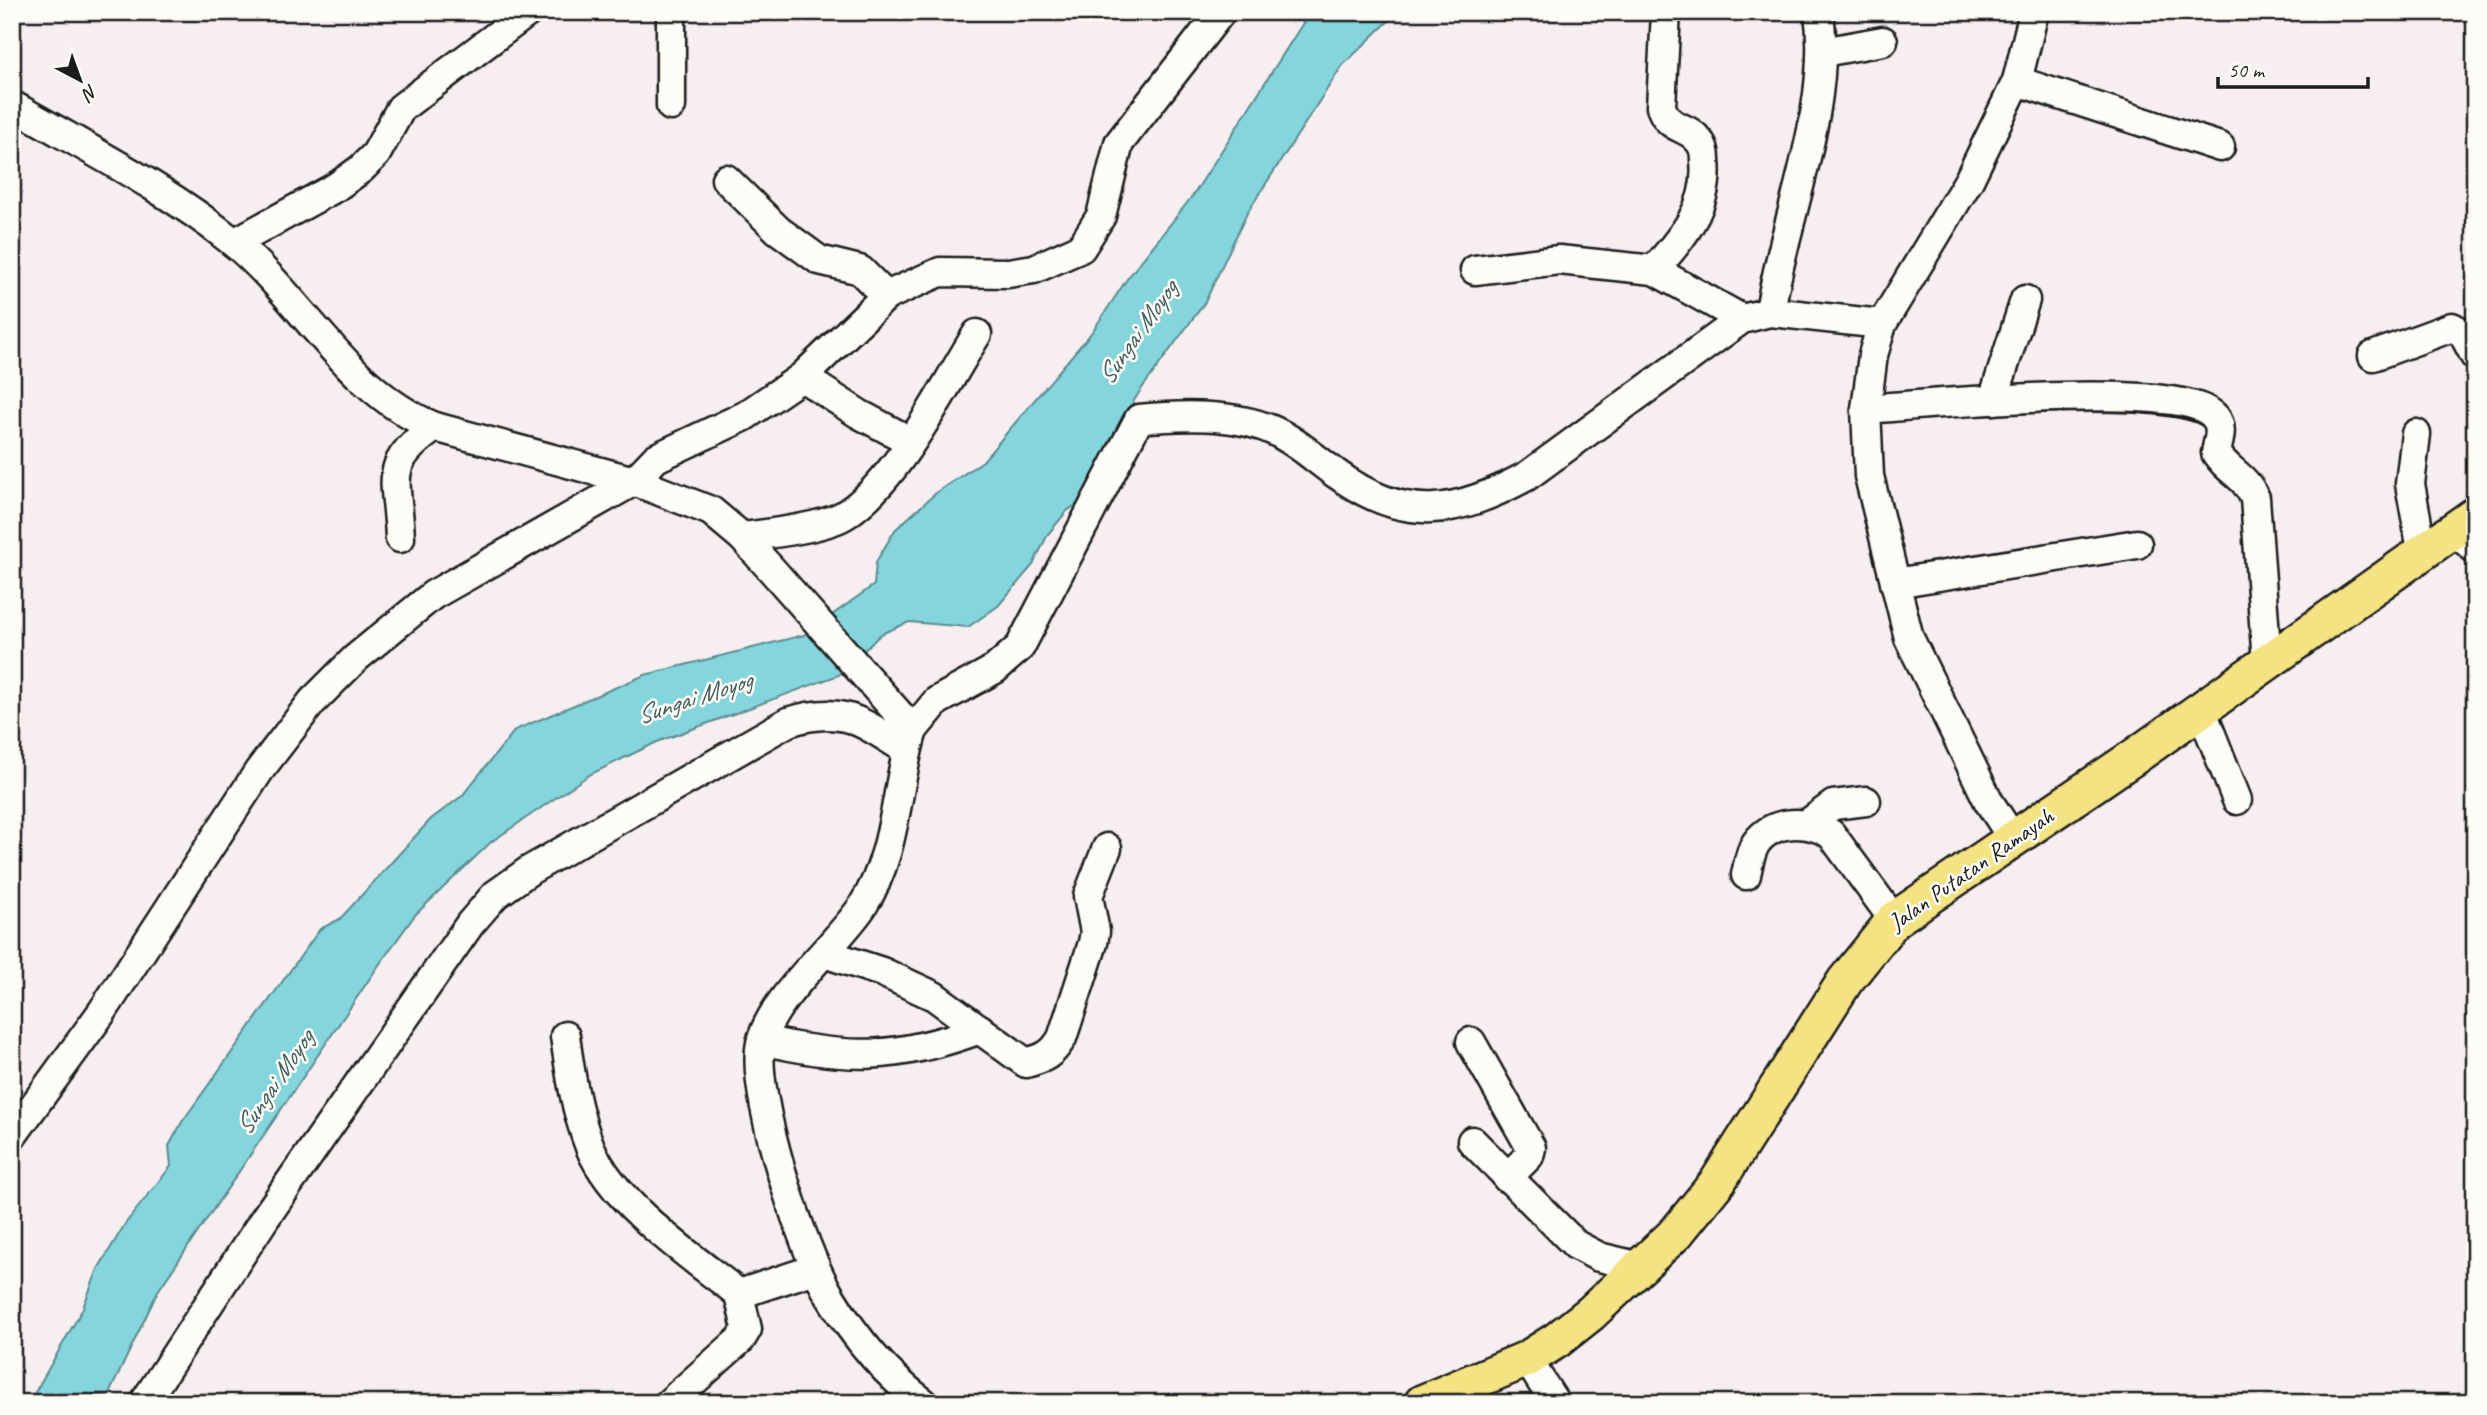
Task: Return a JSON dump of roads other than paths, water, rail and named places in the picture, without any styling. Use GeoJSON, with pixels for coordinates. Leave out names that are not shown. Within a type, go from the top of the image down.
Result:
{"type":"FeatureCollection","features":[{"type":"Feature","properties":{"kind":"main road","name":"Jalan Putatan Ramayah"},"geometry":{"type":"LineString","coordinates":[[1422,1403],[1527,1359],[1583,1320],[1676,1233],[1718,1181],[1845,981],[1894,920],[2202,709],[2422,550],[2467,531]]}},
{"type":"Feature","properties":{"kind":"street"},"geometry":{"type":"LineString","coordinates":[[234,243],[336,187],[361,169],[376,154],[401,107],[528,12]]}},
{"type":"Feature","properties":{"kind":"street"},"geometry":{"type":"LineString","coordinates":[[671,12],[671,106]]}},
{"type":"Feature","properties":{"kind":"street"},"geometry":{"type":"LineString","coordinates":[[12,1136],[102,1013],[259,771],[312,702],[356,658],[433,595],[634,481],[656,458],[745,416],[802,377],[886,296],[940,272],[1009,273],[1034,269],[1081,248],[1101,216],[1119,143],[1221,12]]}},
{"type":"Feature","properties":{"kind":"street"},"geometry":{"type":"LineString","coordinates":[[1654,270],[1694,219],[1703,197],[1707,175],[1702,144],[1696,136],[1674,127],[1665,118],[1661,107],[1666,12]]}},
{"type":"Feature","properties":{"kind":"street"},"geometry":{"type":"LineString","coordinates":[[1770,312],[1813,116],[1823,52],[1819,12]]}},
{"type":"Feature","properties":{"kind":"street"},"geometry":{"type":"LineString","coordinates":[[2013,839],[1989,802],[1909,638],[1869,476],[1866,409],[1873,355],[1882,324],[1969,180],[2017,81],[2034,12]]}},
{"type":"Feature","properties":{"kind":"street"},"geometry":{"type":"LineString","coordinates":[[1823,52],[1883,41]]}},
{"type":"Feature","properties":{"kind":"street"},"geometry":{"type":"LineString","coordinates":[[2017,81],[2220,147]]}},
{"type":"Feature","properties":{"kind":"street"},"geometry":{"type":"LineString","coordinates":[[12,105],[157,190],[234,243],[389,402],[408,416],[435,427],[634,481],[711,511],[742,537],[887,702],[910,740]]}},
{"type":"Feature","properties":{"kind":"street"},"geometry":{"type":"LineString","coordinates":[[726,178],[778,230],[819,260],[860,270],[886,296]]}},
{"type":"Feature","properties":{"kind":"street"},"geometry":{"type":"LineString","coordinates":[[1475,270],[1559,260],[1654,270],[1742,319]]}},
{"type":"Feature","properties":{"kind":"street"},"geometry":{"type":"LineString","coordinates":[[1993,400],[2025,300]]}},
{"type":"Feature","properties":{"kind":"street"},"geometry":{"type":"LineString","coordinates":[[924,1403],[872,1354],[831,1297],[815,1269],[774,1146],[760,1080],[762,1040],[774,1014],[863,906],[886,853],[899,806],[910,740],[937,701],[995,669],[1020,647],[1139,419],[1201,417],[1269,429],[1291,440],[1369,495],[1422,510],[1456,508],[1489,497],[1527,476],[1742,319],[1770,312],[1882,324]]}},
{"type":"Feature","properties":{"kind":"street"},"geometry":{"type":"LineString","coordinates":[[2373,356],[2452,327],[2463,332],[2475,356]]}},
{"type":"Feature","properties":{"kind":"street"},"geometry":{"type":"LineString","coordinates":[[742,537],[788,531],[845,515],[891,471],[977,334]]}},
{"type":"Feature","properties":{"kind":"street"},"geometry":{"type":"LineString","coordinates":[[802,377],[859,414],[910,440]]}},
{"type":"Feature","properties":{"kind":"street"},"geometry":{"type":"LineString","coordinates":[[1866,409],[2073,396],[2153,400],[2207,410],[2216,418],[2221,429],[2216,453],[2224,466],[2246,479],[2255,498],[2267,663]]}},
{"type":"Feature","properties":{"kind":"street"},"geometry":{"type":"LineString","coordinates":[[400,538],[396,465],[404,450],[435,427]]}},
{"type":"Feature","properties":{"kind":"street"},"geometry":{"type":"LineString","coordinates":[[2416,434],[2410,484],[2422,550]]}},
{"type":"Feature","properties":{"kind":"street"},"geometry":{"type":"LineString","coordinates":[[1895,583],[2137,544]]}},
{"type":"Feature","properties":{"kind":"street"},"geometry":{"type":"LineString","coordinates":[[2202,709],[2237,800]]}},
{"type":"Feature","properties":{"kind":"street"},"geometry":{"type":"LineString","coordinates":[[144,1403],[349,1097],[470,924],[495,895],[530,870],[788,722],[814,713],[839,714],[910,740]]}},
{"type":"Feature","properties":{"kind":"street"},"geometry":{"type":"LineString","coordinates":[[1746,875],[1754,845],[1762,836],[1776,828],[1807,824],[1833,805],[1866,801]]}},
{"type":"Feature","properties":{"kind":"street"},"geometry":{"type":"LineString","coordinates":[[1807,824],[1831,834],[1894,920]]}},
{"type":"Feature","properties":{"kind":"street"},"geometry":{"type":"LineString","coordinates":[[824,953],[882,972],[934,996],[1026,1063],[1045,1058],[1054,1051],[1062,1038],[1093,943],[1095,932],[1088,896],[1107,848]]}},
{"type":"Feature","properties":{"kind":"street"},"geometry":{"type":"LineString","coordinates":[[762,1040],[835,1055],[871,1055],[943,1043],[980,1029]]}},
{"type":"Feature","properties":{"kind":"street"},"geometry":{"type":"LineString","coordinates":[[565,1037],[570,1076],[591,1149],[627,1202],[739,1294],[747,1329],[741,1339],[670,1402]]}},
{"type":"Feature","properties":{"kind":"street"},"geometry":{"type":"LineString","coordinates":[[1471,1042],[1531,1148],[1529,1156],[1507,1178]]}},
{"type":"Feature","properties":{"kind":"street"},"geometry":{"type":"LineString","coordinates":[[1472,1141],[1576,1245],[1600,1257],[1641,1267]]}},
{"type":"Feature","properties":{"kind":"street"},"geometry":{"type":"LineString","coordinates":[[739,1294],[815,1269]]}},
{"type":"Feature","properties":{"kind":"street"},"geometry":{"type":"LineString","coordinates":[[1527,1359],[1555,1403]]}},
{"type":"Feature","properties":{"kind":"water","name":"Sungai Moyog"},"geometry":{"type":"Polygon","coordinates":[[[1310,12],[1398,12],[1342,66],[1247,213],[1205,302],[1140,391],[1119,425],[1089,496],[1067,511],[1048,534],[1033,565],[998,606],[968,627],[909,622],[881,634],[839,675],[657,742],[589,775],[491,842],[415,915],[381,962],[158,1291],[109,1394],[92,1396],[87,1403],[29,1403],[82,1310],[98,1269],[125,1224],[171,1166],[169,1146],[182,1122],[320,929],[340,919],[431,819],[462,796],[515,730],[645,675],[804,635],[874,585],[876,562],[895,530],[937,492],[983,461],[1092,332],[1127,279],[1194,194],[1310,12]]]}}]}
